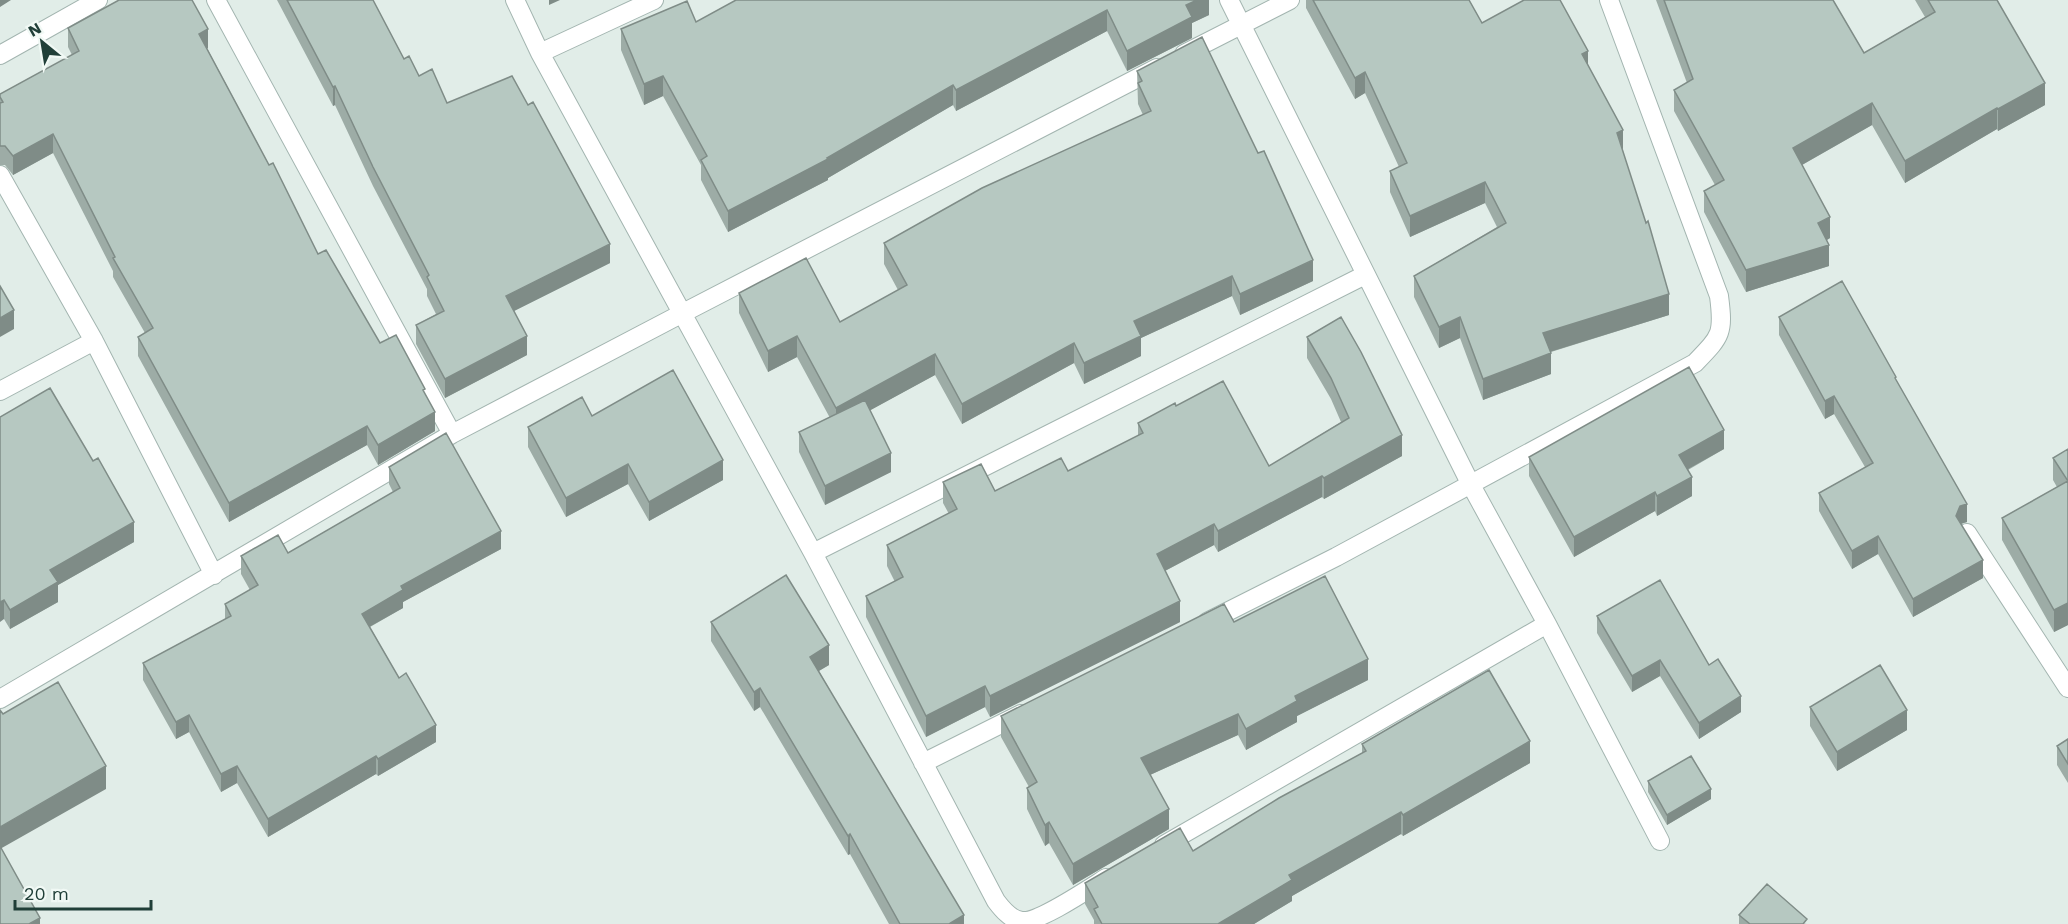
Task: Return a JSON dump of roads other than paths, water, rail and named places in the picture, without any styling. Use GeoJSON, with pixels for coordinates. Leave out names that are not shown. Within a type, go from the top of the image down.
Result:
{"type":"FeatureCollection","features":[{"type":"Feature","properties":{"kind":"street"},"geometry":{"type":"LineString","coordinates":[[0,55],[98,0]]}},
{"type":"Feature","properties":{"kind":"street"},"geometry":{"type":"LineString","coordinates":[[216,0],[452,434]]}},
{"type":"Feature","properties":{"kind":"street"},"geometry":{"type":"LineString","coordinates":[[515,0],[540,53],[813,553],[996,901],[1008,915],[1022,921],[1040,917],[1122,869]]}},
{"type":"Feature","properties":{"kind":"street"},"geometry":{"type":"LineString","coordinates":[[540,53],[654,0]]}},
{"type":"Feature","properties":{"kind":"street"},"geometry":{"type":"LineString","coordinates":[[1229,0],[1471,485],[1547,624],[1660,841]]}},
{"type":"Feature","properties":{"kind":"street"},"geometry":{"type":"LineString","coordinates":[[0,699],[452,434],[1290,0]]}},
{"type":"Feature","properties":{"kind":"street"},"geometry":{"type":"LineString","coordinates":[[1188,631],[1336,557],[1695,363],[1716,341],[1722,320],[1719,296],[1609,0]]}},
{"type":"Feature","properties":{"kind":"street"},"geometry":{"type":"LineString","coordinates":[[0,175],[94,341],[214,575]]}},
{"type":"Feature","properties":{"kind":"street"},"geometry":{"type":"LineString","coordinates":[[813,553],[1365,275]]}},
{"type":"Feature","properties":{"kind":"street"},"geometry":{"type":"LineString","coordinates":[[0,391],[94,341]]}},
{"type":"Feature","properties":{"kind":"street"},"geometry":{"type":"LineString","coordinates":[[1967,533],[2068,688]]}},
{"type":"Feature","properties":{"kind":"street"},"geometry":{"type":"LineString","coordinates":[[1154,851],[1547,624]]}},
{"type":"Feature","properties":{"kind":"street"},"geometry":{"type":"LineString","coordinates":[[923,763],[1040,705]]}}]}
